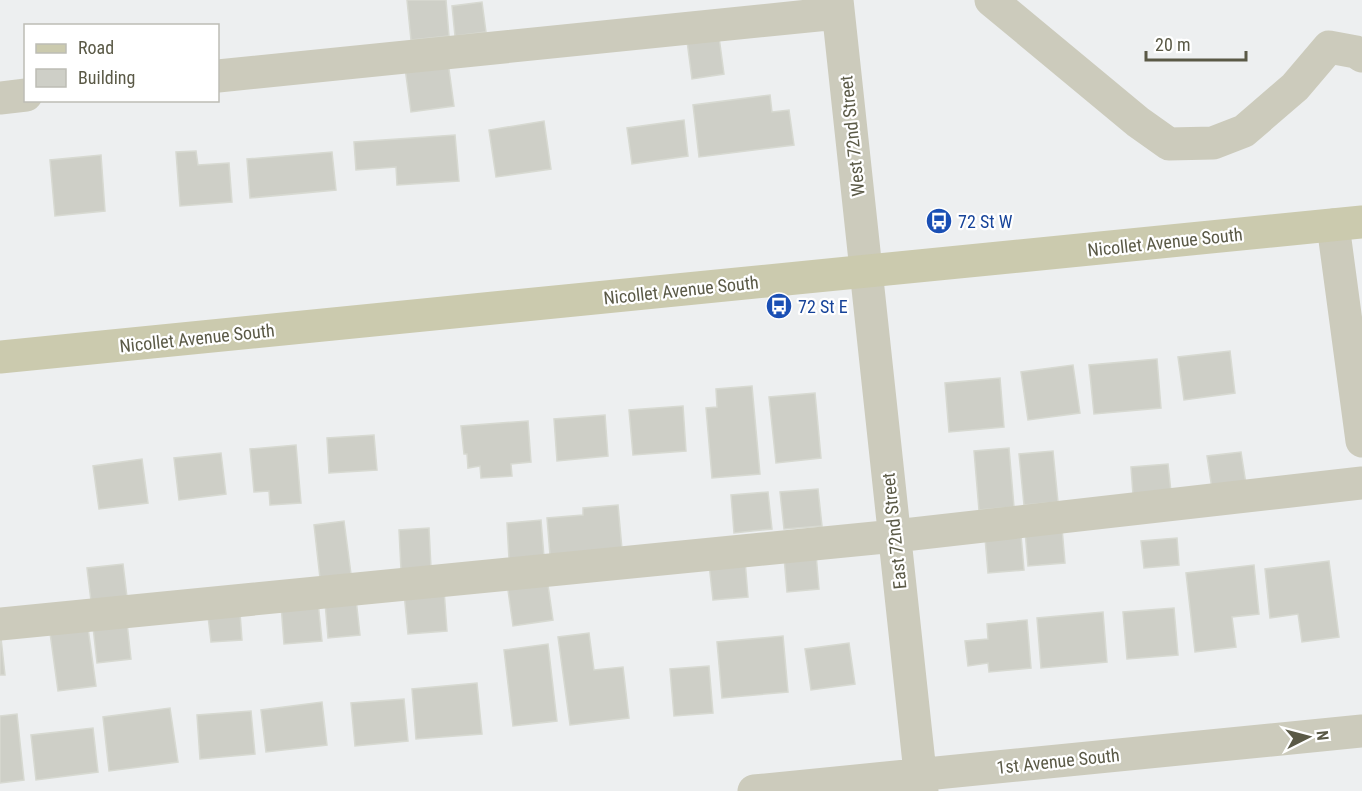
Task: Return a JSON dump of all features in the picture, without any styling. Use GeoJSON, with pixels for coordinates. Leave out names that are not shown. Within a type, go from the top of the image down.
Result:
{"type":"FeatureCollection","features":[{"type":"Feature","properties":{"kind":"main road","name":"Nicollet Avenue South"},"geometry":{"type":"LineString","coordinates":[[0,357],[1348,224]]}},
{"type":"Feature","properties":{"kind":"street"},"geometry":{"type":"LineString","coordinates":[[991,0],[1138,122],[1169,144],[1213,143],[1244,131],[1295,87],[1329,47],[1356,52],[1362,56]]}},
{"type":"Feature","properties":{"kind":"street"},"geometry":{"type":"LineString","coordinates":[[219,76],[838,6]]}},
{"type":"Feature","properties":{"kind":"street","name":"West 72nd Street"},"geometry":{"type":"LineString","coordinates":[[838,6],[867,272]]}},
{"type":"Feature","properties":{"kind":"street"},"geometry":{"type":"LineString","coordinates":[[0,98],[24,95]]}},
{"type":"Feature","properties":{"kind":"street"},"geometry":{"type":"LineString","coordinates":[[1348,224],[1362,441]]}},
{"type":"Feature","properties":{"kind":"street","name":"East 72nd Street"},"geometry":{"type":"LineString","coordinates":[[867,272],[921,783]]}},
{"type":"Feature","properties":{"kind":"street"},"geometry":{"type":"LineString","coordinates":[[0,624],[895,536],[1362,483]]}},
{"type":"Feature","properties":{"kind":"street","name":"1st Avenue South"},"geometry":{"type":"LineString","coordinates":[[754,791],[921,783],[1362,731]]}},
{"type":"Feature","properties":{"kind":"building"},"geometry":{"type":"Polygon","coordinates":[[[407,0],[446,0],[449,36],[411,40],[407,0]]]}},
{"type":"Feature","properties":{"kind":"building"},"geometry":{"type":"Polygon","coordinates":[[[482,2],[486,32],[455,36],[452,6],[482,2]]]}},
{"type":"Feature","properties":{"kind":"building"},"geometry":{"type":"Polygon","coordinates":[[[719,37],[724,74],[692,79],[687,41],[719,37]]]}},
{"type":"Feature","properties":{"kind":"building"},"geometry":{"type":"Polygon","coordinates":[[[448,62],[454,106],[411,112],[405,68],[448,62]]]}},
{"type":"Feature","properties":{"kind":"building"},"geometry":{"type":"Polygon","coordinates":[[[770,95],[772,112],[789,110],[794,145],[699,157],[693,105],[770,95]]]}},
{"type":"Feature","properties":{"kind":"building"},"geometry":{"type":"Polygon","coordinates":[[[684,120],[688,156],[632,164],[627,128],[684,120]]]}},
{"type":"Feature","properties":{"kind":"building"},"geometry":{"type":"Polygon","coordinates":[[[544,121],[551,169],[496,177],[489,130],[544,121]]]}},
{"type":"Feature","properties":{"kind":"building"},"geometry":{"type":"Polygon","coordinates":[[[455,135],[459,181],[397,185],[396,167],[356,170],[354,142],[455,135]]]}},
{"type":"Feature","properties":{"kind":"building"},"geometry":{"type":"Polygon","coordinates":[[[196,151],[198,165],[229,163],[232,202],[180,206],[176,152],[196,151]]]}},
{"type":"Feature","properties":{"kind":"building"},"geometry":{"type":"Polygon","coordinates":[[[332,152],[336,190],[250,198],[247,159],[332,152]]]}},
{"type":"Feature","properties":{"kind":"building"},"geometry":{"type":"Polygon","coordinates":[[[101,155],[105,211],[55,216],[50,160],[101,155]]]}},
{"type":"Feature","properties":{"kind":"building"},"geometry":{"type":"Polygon","coordinates":[[[1230,351],[1235,393],[1184,400],[1178,357],[1230,351]]]}},
{"type":"Feature","properties":{"kind":"building"},"geometry":{"type":"Polygon","coordinates":[[[1157,359],[1161,408],[1094,414],[1089,365],[1157,359]]]}},
{"type":"Feature","properties":{"kind":"building"},"geometry":{"type":"Polygon","coordinates":[[[1073,365],[1080,413],[1028,420],[1021,372],[1073,365]]]}},
{"type":"Feature","properties":{"kind":"building"},"geometry":{"type":"Polygon","coordinates":[[[1000,378],[1004,427],[949,432],[945,383],[1000,378]]]}},
{"type":"Feature","properties":{"kind":"building"},"geometry":{"type":"Polygon","coordinates":[[[752,386],[760,474],[712,478],[706,408],[717,407],[716,389],[752,386]]]}},
{"type":"Feature","properties":{"kind":"building"},"geometry":{"type":"Polygon","coordinates":[[[815,393],[821,458],[776,463],[769,397],[815,393]]]}},
{"type":"Feature","properties":{"kind":"building"},"geometry":{"type":"Polygon","coordinates":[[[683,406],[686,451],[633,455],[629,410],[683,406]]]}},
{"type":"Feature","properties":{"kind":"building"},"geometry":{"type":"Polygon","coordinates":[[[605,415],[608,456],[557,461],[554,419],[605,415]]]}},
{"type":"Feature","properties":{"kind":"building"},"geometry":{"type":"Polygon","coordinates":[[[528,421],[531,462],[511,464],[512,476],[481,478],[480,466],[468,468],[461,426],[528,421]]]}},
{"type":"Feature","properties":{"kind":"building"},"geometry":{"type":"Polygon","coordinates":[[[374,435],[377,470],[329,473],[327,438],[374,435]]]}},
{"type":"Feature","properties":{"kind":"building"},"geometry":{"type":"Polygon","coordinates":[[[296,445],[301,503],[270,505],[269,491],[254,492],[250,449],[296,445]]]}},
{"type":"Feature","properties":{"kind":"building"},"geometry":{"type":"Polygon","coordinates":[[[1009,448],[1014,507],[979,510],[974,451],[1009,448]]]}},
{"type":"Feature","properties":{"kind":"building"},"geometry":{"type":"Polygon","coordinates":[[[1053,451],[1058,502],[1024,505],[1019,454],[1053,451]]]}},
{"type":"Feature","properties":{"kind":"building"},"geometry":{"type":"Polygon","coordinates":[[[1241,452],[1246,484],[1212,489],[1207,456],[1241,452]]]}},
{"type":"Feature","properties":{"kind":"building"},"geometry":{"type":"Polygon","coordinates":[[[221,453],[226,494],[179,500],[174,458],[221,453]]]}},
{"type":"Feature","properties":{"kind":"building"},"geometry":{"type":"Polygon","coordinates":[[[142,459],[148,503],[99,509],[93,466],[142,459]]]}},
{"type":"Feature","properties":{"kind":"building"},"geometry":{"type":"Polygon","coordinates":[[[1168,464],[1171,492],[1133,495],[1131,467],[1168,464]]]}},
{"type":"Feature","properties":{"kind":"building"},"geometry":{"type":"Polygon","coordinates":[[[818,489],[822,526],[784,529],[780,492],[818,489]]]}},
{"type":"Feature","properties":{"kind":"building"},"geometry":{"type":"Polygon","coordinates":[[[768,492],[772,529],[734,533],[731,495],[768,492]]]}},
{"type":"Feature","properties":{"kind":"building"},"geometry":{"type":"Polygon","coordinates":[[[618,505],[622,549],[550,555],[547,518],[583,515],[583,508],[618,505]]]}},
{"type":"Feature","properties":{"kind":"building"},"geometry":{"type":"Polygon","coordinates":[[[541,520],[544,557],[509,559],[507,523],[541,520]]]}},
{"type":"Feature","properties":{"kind":"building"},"geometry":{"type":"Polygon","coordinates":[[[344,521],[351,574],[320,578],[314,525],[344,521]]]}},
{"type":"Feature","properties":{"kind":"building"},"geometry":{"type":"Polygon","coordinates":[[[429,528],[431,568],[401,570],[399,530],[429,528]]]}},
{"type":"Feature","properties":{"kind":"building"},"geometry":{"type":"Polygon","coordinates":[[[1062,528],[1065,563],[1028,566],[1025,531],[1062,528]]]}},
{"type":"Feature","properties":{"kind":"building"},"geometry":{"type":"Polygon","coordinates":[[[1021,535],[1024,570],[988,573],[985,538],[1021,535]]]}},
{"type":"Feature","properties":{"kind":"building"},"geometry":{"type":"Polygon","coordinates":[[[1177,538],[1179,565],[1144,568],[1141,541],[1177,538]]]}},
{"type":"Feature","properties":{"kind":"building"},"geometry":{"type":"Polygon","coordinates":[[[816,554],[819,589],[787,592],[784,557],[816,554]]]}},
{"type":"Feature","properties":{"kind":"building"},"geometry":{"type":"Polygon","coordinates":[[[745,560],[748,597],[713,600],[709,564],[745,560]]]}},
{"type":"Feature","properties":{"kind":"building"},"geometry":{"type":"Polygon","coordinates":[[[1329,561],[1339,637],[1302,642],[1298,614],[1270,618],[1265,569],[1329,561]]]}},
{"type":"Feature","properties":{"kind":"building"},"geometry":{"type":"Polygon","coordinates":[[[123,564],[127,597],[91,601],[87,568],[123,564]]]}},
{"type":"Feature","properties":{"kind":"building"},"geometry":{"type":"Polygon","coordinates":[[[1254,565],[1259,614],[1232,617],[1236,647],[1195,652],[1186,573],[1254,565]]]}},
{"type":"Feature","properties":{"kind":"building"},"geometry":{"type":"Polygon","coordinates":[[[547,578],[553,620],[513,626],[507,583],[547,578]]]}},
{"type":"Feature","properties":{"kind":"building"},"geometry":{"type":"Polygon","coordinates":[[[444,590],[447,631],[408,634],[404,593],[444,590]]]}},
{"type":"Feature","properties":{"kind":"building"},"geometry":{"type":"Polygon","coordinates":[[[356,599],[360,635],[328,638],[325,602],[356,599]]]}},
{"type":"Feature","properties":{"kind":"building"},"geometry":{"type":"Polygon","coordinates":[[[318,602],[322,641],[284,644],[281,605],[318,602]]]}},
{"type":"Feature","properties":{"kind":"building"},"geometry":{"type":"Polygon","coordinates":[[[1174,608],[1178,655],[1127,659],[1123,612],[1174,608]]]}},
{"type":"Feature","properties":{"kind":"building"},"geometry":{"type":"Polygon","coordinates":[[[1103,612],[1107,662],[1041,668],[1037,618],[1103,612]]]}},
{"type":"Feature","properties":{"kind":"building"},"geometry":{"type":"Polygon","coordinates":[[[240,613],[242,640],[211,642],[208,616],[240,613]]]}},
{"type":"Feature","properties":{"kind":"building"},"geometry":{"type":"Polygon","coordinates":[[[1027,620],[1031,668],[989,672],[988,663],[968,666],[965,641],[988,639],[987,624],[1027,620]]]}},
{"type":"Feature","properties":{"kind":"building"},"geometry":{"type":"Polygon","coordinates":[[[127,623],[131,659],[97,663],[93,627],[127,623]]]}},
{"type":"Feature","properties":{"kind":"building"},"geometry":{"type":"Polygon","coordinates":[[[88,628],[96,686],[58,691],[50,633],[88,628]]]}},
{"type":"Feature","properties":{"kind":"building"},"geometry":{"type":"Polygon","coordinates":[[[589,633],[594,670],[623,667],[629,718],[570,725],[558,637],[589,633]]]}},
{"type":"Feature","properties":{"kind":"building"},"geometry":{"type":"Polygon","coordinates":[[[783,636],[788,692],[722,698],[717,642],[783,636]]]}},
{"type":"Feature","properties":{"kind":"building"},"geometry":{"type":"Polygon","coordinates":[[[1,638],[5,675],[0,675],[1,638]]]}},
{"type":"Feature","properties":{"kind":"building"},"geometry":{"type":"Polygon","coordinates":[[[849,643],[855,684],[811,690],[805,649],[849,643]]]}},
{"type":"Feature","properties":{"kind":"building"},"geometry":{"type":"Polygon","coordinates":[[[548,644],[557,721],[513,726],[504,650],[548,644]]]}},
{"type":"Feature","properties":{"kind":"building"},"geometry":{"type":"Polygon","coordinates":[[[709,666],[713,713],[674,716],[670,669],[709,666]]]}},
{"type":"Feature","properties":{"kind":"building"},"geometry":{"type":"Polygon","coordinates":[[[477,683],[482,734],[416,739],[412,689],[477,683]]]}},
{"type":"Feature","properties":{"kind":"building"},"geometry":{"type":"Polygon","coordinates":[[[404,699],[408,741],[355,746],[351,703],[404,699]]]}},
{"type":"Feature","properties":{"kind":"building"},"geometry":{"type":"Polygon","coordinates":[[[322,702],[327,745],[266,752],[261,710],[322,702]]]}},
{"type":"Feature","properties":{"kind":"building"},"geometry":{"type":"Polygon","coordinates":[[[170,708],[178,762],[109,771],[103,717],[170,708]]]}},
{"type":"Feature","properties":{"kind":"building"},"geometry":{"type":"Polygon","coordinates":[[[251,711],[255,754],[200,759],[197,715],[251,711]]]}},
{"type":"Feature","properties":{"kind":"building"},"geometry":{"type":"Polygon","coordinates":[[[17,714],[24,780],[0,783],[0,716],[17,714]]]}},
{"type":"Feature","properties":{"kind":"building"},"geometry":{"type":"Polygon","coordinates":[[[93,728],[98,772],[36,780],[31,735],[93,728]]]}},
{"type":"Feature","properties":{"kind":"place","name":"72 St W"},"geometry":{"type":"Point","coordinates":[939,221]}},
{"type":"Feature","properties":{"kind":"place","name":"72 St E"},"geometry":{"type":"Point","coordinates":[779,306]}}]}
